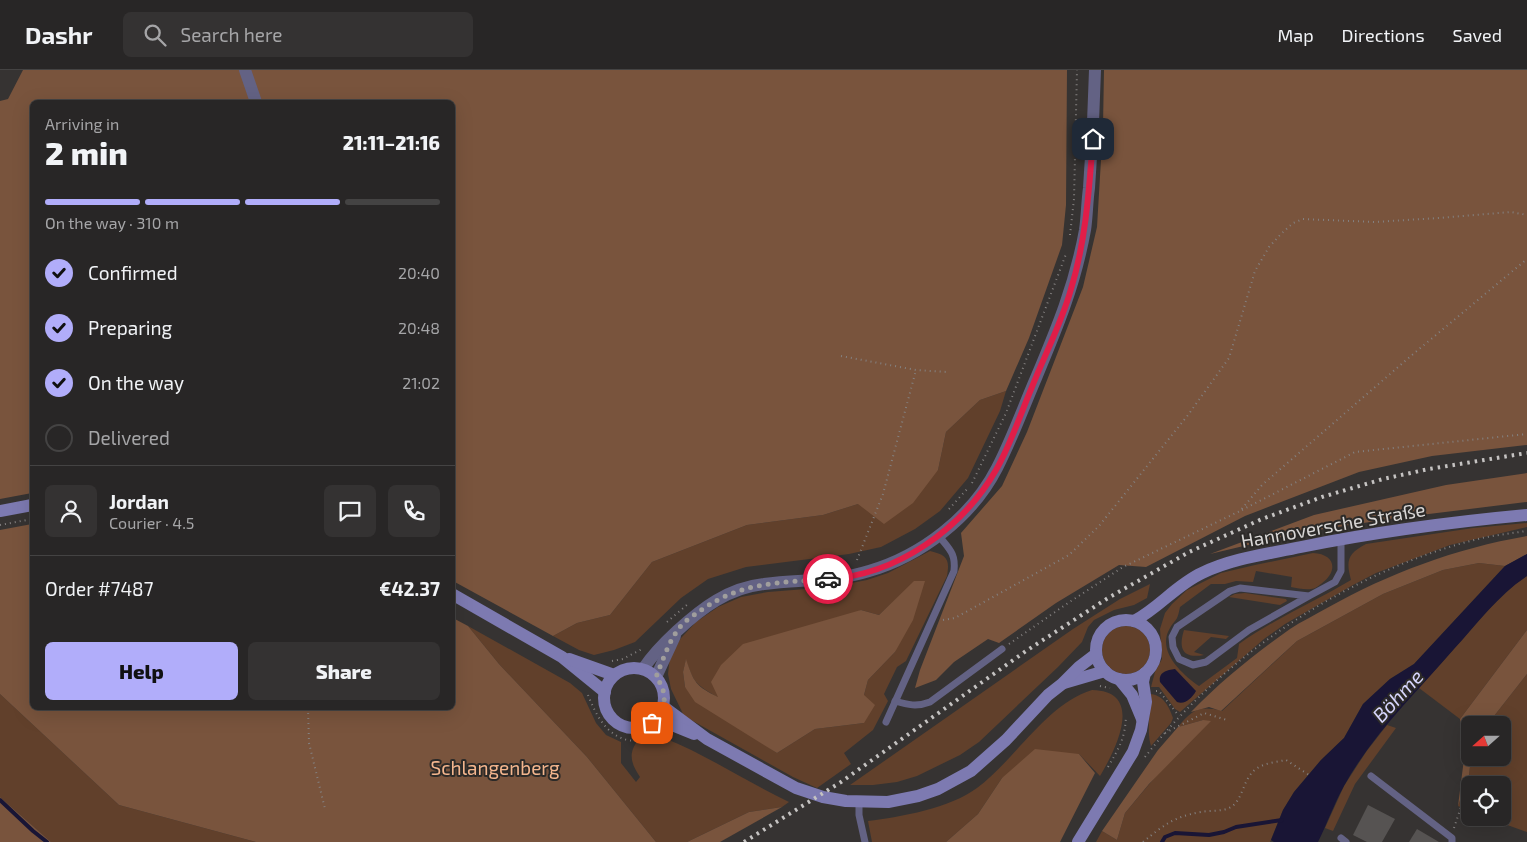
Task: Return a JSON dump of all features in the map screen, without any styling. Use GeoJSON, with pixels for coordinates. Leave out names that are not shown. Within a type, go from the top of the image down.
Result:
{"type":"FeatureCollection","features":[{"type":"Feature","properties":{"kind":"main road"},"geometry":{"type":"LineString","coordinates":[[0,511],[30,504]]}},
{"type":"Feature","properties":{"kind":"main road","name":"Hannoversche Straße"},"geometry":{"type":"LineString","coordinates":[[1134,621],[1158,606],[1185,582],[1218,566],[1341,539],[1527,515]]}},
{"type":"Feature","properties":{"kind":"main road"},"geometry":{"type":"LineString","coordinates":[[455,596],[562,657],[614,675]]}},
{"type":"Feature","properties":{"kind":"main road"},"geometry":{"type":"LineString","coordinates":[[1151,634],[1158,606]]}},
{"type":"Feature","properties":{"kind":"main road"},"geometry":{"type":"LineString","coordinates":[[1117,621],[1134,621],[1147,628],[1151,634],[1156,650],[1145,673],[1137,678],[1128,680],[1119,679],[1104,671],[1096,654],[1096,646],[1103,630],[1117,621]]}},
{"type":"Feature","properties":{"kind":"main road"},"geometry":{"type":"LineString","coordinates":[[664,707],[707,738],[796,788],[829,798],[860,802],[888,802],[918,796],[953,782],[971,771],[984,761],[1039,703],[1096,654]]}},
{"type":"Feature","properties":{"kind":"main road"},"geometry":{"type":"LineString","coordinates":[[562,657],[605,692]]}},
{"type":"Feature","properties":{"kind":"main road"},"geometry":{"type":"LineString","coordinates":[[628,668],[643,669],[656,677],[663,688],[664,707],[657,719],[652,723],[633,729],[620,725],[610,717],[604,698],[605,692],[614,675],[628,668]]}},
{"type":"Feature","properties":{"kind":"main road"},"geometry":{"type":"LineString","coordinates":[[1062,684],[1104,671]]}},
{"type":"Feature","properties":{"kind":"main road"},"geometry":{"type":"LineString","coordinates":[[1078,842],[1133,752],[1141,730],[1146,702],[1143,682],[1145,673]]}},
{"type":"Feature","properties":{"kind":"main road"},"geometry":{"type":"LineString","coordinates":[[1119,679],[1132,695],[1142,719]]}},
{"type":"Feature","properties":{"kind":"main road"},"geometry":{"type":"LineString","coordinates":[[657,719],[707,738]]}},
{"type":"Feature","properties":{"kind":"street"},"geometry":{"type":"LineString","coordinates":[[245,70],[255,100]]}},
{"type":"Feature","properties":{"kind":"street"},"geometry":{"type":"LineString","coordinates":[[643,669],[671,627],[712,602],[741,589],[764,584],[838,579],[866,572],[899,560],[939,536],[979,495],[996,470],[1015,431],[1066,305],[1080,256],[1085,228],[1093,139],[1095,70]]}},
{"type":"Feature","properties":{"kind":"street"},"geometry":{"type":"LineString","coordinates":[[656,677],[671,627]]}},
{"type":"Feature","properties":{"kind":"lane"},"geometry":{"type":"LineString","coordinates":[[886,722],[954,571],[955,563],[952,552],[939,536]]}},
{"type":"Feature","properties":{"kind":"lane"},"geometry":{"type":"LineString","coordinates":[[1309,596],[1240,588],[1230,591],[1177,627],[1172,637],[1173,646],[1179,659],[1193,665],[1206,662],[1249,630],[1335,582],[1341,571],[1341,539]]}},
{"type":"Feature","properties":{"kind":"lane"},"geometry":{"type":"LineString","coordinates":[[895,701],[909,706],[920,706],[930,702],[1002,649]]}},
{"type":"Feature","properties":{"kind":"lane"},"geometry":{"type":"LineString","coordinates":[[1372,776],[1452,840]]}},
{"type":"Feature","properties":{"kind":"lane"},"geometry":{"type":"LineString","coordinates":[[860,802],[860,815],[865,842]]}},
{"type":"Feature","properties":{"kind":"path"},"geometry":{"type":"LineString","coordinates":[[1070,236],[1074,199],[1077,70]]}},
{"type":"Feature","properties":{"kind":"path"},"geometry":{"type":"LineString","coordinates":[[931,622],[955,618],[1070,555],[1099,526],[1188,414],[1229,358],[1255,271],[1269,247],[1293,223],[1303,219],[1374,222],[1511,212],[1527,215]]}},
{"type":"Feature","properties":{"kind":"path"},"geometry":{"type":"LineString","coordinates":[[949,509],[972,483],[1006,413],[1066,254]]}},
{"type":"Feature","properties":{"kind":"path"},"geometry":{"type":"LineString","coordinates":[[1240,511],[1262,485],[1412,355],[1527,259]]}},
{"type":"Feature","properties":{"kind":"path"},"geometry":{"type":"LineString","coordinates":[[841,356],[916,370],[947,372]]}},
{"type":"Feature","properties":{"kind":"path"},"geometry":{"type":"LineString","coordinates":[[864,559],[856,562],[883,494],[916,370]]}},
{"type":"Feature","properties":{"kind":"path"},"geometry":{"type":"LineString","coordinates":[[1002,649],[1068,602],[1124,567],[1240,511],[1355,452],[1527,434]]}},
{"type":"Feature","properties":{"kind":"path"},"geometry":{"type":"LineString","coordinates":[[0,525],[30,519]]}},
{"type":"Feature","properties":{"kind":"path"},"geometry":{"type":"LineString","coordinates":[[1150,690],[1158,691],[1179,716],[1248,653],[1292,622],[1336,597],[1390,570],[1437,552],[1483,538],[1527,530]]}},
{"type":"Feature","properties":{"kind":"path"},"geometry":{"type":"LineString","coordinates":[[671,627],[674,614],[694,600]]}},
{"type":"Feature","properties":{"kind":"path"},"geometry":{"type":"LineString","coordinates":[[599,670],[604,663],[636,653],[648,644]]}},
{"type":"Feature","properties":{"kind":"path"},"geometry":{"type":"LineString","coordinates":[[592,683],[586,690],[589,698],[597,716],[611,732],[628,740],[639,741],[663,734]]}},
{"type":"Feature","properties":{"kind":"path"},"geometry":{"type":"LineString","coordinates":[[308,710],[309,744],[325,809]]}},
{"type":"Feature","properties":{"kind":"path"},"geometry":{"type":"LineString","coordinates":[[1108,768],[1126,732],[1127,713]]}},
{"type":"Feature","properties":{"kind":"path"},"geometry":{"type":"LineString","coordinates":[[1163,734],[1204,713],[1227,720]]}},
{"type":"Feature","properties":{"kind":"path"},"geometry":{"type":"LineString","coordinates":[[1143,842],[1168,822],[1175,819],[1200,812],[1231,807],[1236,802],[1245,782],[1255,769],[1263,765],[1286,760],[1309,776]]}},
{"type":"Feature","properties":{"kind":"path"},"geometry":{"type":"LineString","coordinates":[[1452,840],[1456,818],[1461,806]]}},
{"type":"Feature","properties":{"kind":"shaded area"},"geometry":{"type":"Polygon","coordinates":[[[1006,391],[1000,411],[968,478],[940,511],[915,529],[881,547],[849,554],[746,567],[708,579],[681,598],[635,642],[614,650],[594,655],[579,650],[553,636],[577,623],[610,615],[652,562],[747,525],[823,515],[858,504],[938,470],[946,432],[980,400],[1006,391]]]}},
{"type":"Feature","properties":{"kind":"shaded area"},"geometry":{"type":"Polygon","coordinates":[[[1527,523],[1527,527],[1450,545],[1376,573],[1353,585],[1285,624],[1264,639],[1180,712],[1175,709],[1159,687],[1151,687],[1155,672],[1162,659],[1160,629],[1165,613],[1187,590],[1221,573],[1313,553],[1326,556],[1332,564],[1332,569],[1327,579],[1314,588],[1291,587],[1292,577],[1256,571],[1253,582],[1236,581],[1225,584],[1211,584],[1180,607],[1177,617],[1170,628],[1166,645],[1173,661],[1185,675],[1199,686],[1237,658],[1239,644],[1351,580],[1350,559],[1355,551],[1366,544],[1473,528],[1527,523]]]}},
{"type":"Feature","properties":{"kind":"shaded area"},"geometry":{"type":"Polygon","coordinates":[[[930,551],[944,556],[948,565],[947,576],[906,661],[897,667],[884,694],[888,701],[873,730],[844,753],[851,764],[817,788],[793,777],[684,716],[671,689],[668,674],[670,656],[681,638],[696,622],[718,607],[741,597],[768,592],[831,587],[867,580],[888,573],[930,551]],[[914,582],[879,615],[861,610],[719,698],[697,683],[691,674],[686,660],[683,672],[685,687],[777,753],[815,729],[864,723],[864,695],[868,680],[895,652],[914,582]]]}},
{"type":"Feature","properties":{"kind":"shaded area"},"geometry":{"type":"Polygon","coordinates":[[[1479,563],[1505,566],[1414,664],[1390,679],[1363,704],[1344,738],[1321,760],[1294,792],[1283,810],[1270,842],[1096,842],[1102,831],[1117,840],[1125,813],[1203,720],[1178,727],[1192,713],[1202,709],[1222,711],[1297,641],[1383,594],[1443,570],[1479,563]]]}},
{"type":"Feature","properties":{"kind":"shaded area"},"geometry":{"type":"Polygon","coordinates":[[[1527,576],[1527,630],[1460,719],[1419,688],[1490,608],[1515,584],[1527,576]]]}},
{"type":"Feature","properties":{"kind":"shaded area"},"geometry":{"type":"Polygon","coordinates":[[[1150,584],[1147,598],[1134,605],[1114,610],[1094,620],[1088,627],[1082,642],[1058,667],[979,742],[960,755],[917,776],[897,782],[850,785],[1073,629],[1120,599],[1150,584]]]}},
{"type":"Feature","properties":{"kind":"shaded area"},"geometry":{"type":"Polygon","coordinates":[[[1245,593],[1286,599],[1287,601],[1280,605],[1229,597],[1245,593]]]}},
{"type":"Feature","properties":{"kind":"shaded area"},"geometry":{"type":"Polygon","coordinates":[[[468,626],[570,683],[582,693],[596,723],[606,735],[621,742],[621,763],[636,782],[640,777],[633,764],[632,752],[636,743],[664,738],[696,752],[789,802],[782,807],[749,812],[687,842],[656,842],[587,757],[499,664],[468,626]]]}},
{"type":"Feature","properties":{"kind":"shaded area"},"geometry":{"type":"Polygon","coordinates":[[[1126,626],[1135,628],[1143,633],[1148,641],[1150,650],[1148,659],[1143,667],[1135,672],[1126,674],[1117,672],[1109,667],[1104,659],[1102,650],[1104,641],[1109,633],[1117,628],[1126,626]]]}},
{"type":"Feature","properties":{"kind":"shaded area"},"geometry":{"type":"Polygon","coordinates":[[[1184,630],[1229,636],[1226,639],[1211,637],[1194,652],[1204,655],[1197,656],[1187,654],[1182,647],[1184,630]]]}},
{"type":"Feature","properties":{"kind":"shaded area"},"geometry":{"type":"Polygon","coordinates":[[[1527,674],[1527,832],[1510,826],[1511,776],[1469,776],[1470,766],[1511,766],[1511,716],[1494,716],[1527,674]]]}},
{"type":"Feature","properties":{"kind":"shaded area"},"geometry":{"type":"Polygon","coordinates":[[[1092,690],[1108,693],[1118,700],[1122,711],[1122,724],[1118,738],[1100,776],[1079,754],[1002,778],[978,814],[946,842],[872,842],[868,821],[925,810],[966,795],[977,788],[1005,763],[1045,720],[1075,697],[1092,690]]]}},
{"type":"Feature","properties":{"kind":"shaded area"},"geometry":{"type":"Polygon","coordinates":[[[0,694],[119,805],[256,842],[51,842],[0,797],[0,694]]]}},
{"type":"Feature","properties":{"kind":"shaded area"},"geometry":{"type":"Polygon","coordinates":[[[1150,694],[1159,696],[1165,702],[1173,718],[1171,723],[1151,746],[1149,734],[1150,694]]]}},
{"type":"Feature","properties":{"kind":"shaded area"},"geometry":{"type":"Polygon","coordinates":[[[1387,725],[1396,728],[1355,784],[1333,831],[1325,828],[1344,786],[1366,752],[1387,725]]]}},
{"type":"Feature","properties":{"kind":"green space"},"geometry":{"type":"Polygon","coordinates":[[[23,70],[1067,70],[1066,205],[1062,245],[1029,338],[1006,391],[980,400],[946,432],[938,470],[913,503],[884,524],[858,504],[823,515],[747,525],[652,562],[610,615],[577,623],[553,636],[455,582],[455,100],[30,100],[30,493],[0,499],[0,101],[8,99],[23,70]]]}},
{"type":"Feature","properties":{"kind":"green space"},"geometry":{"type":"Polygon","coordinates":[[[1104,70],[1527,70],[1527,445],[1432,456],[1359,472],[1245,516],[1146,567],[1119,565],[1056,603],[999,643],[988,639],[954,662],[936,680],[915,688],[920,670],[964,556],[961,533],[1002,486],[1027,432],[1083,287],[1097,227],[1104,70]]]}},
{"type":"Feature","properties":{"kind":"green space"},"geometry":{"type":"Polygon","coordinates":[[[1527,473],[1527,502],[1396,518],[1298,533],[1210,554],[1314,515],[1446,485],[1527,473]]]}},
{"type":"Feature","properties":{"kind":"green space","name":"Schlangenberg"},"geometry":{"type":"Polygon","coordinates":[[[30,524],[30,710],[455,710],[455,619],[468,626],[499,664],[587,757],[656,842],[256,842],[119,805],[0,694],[0,530],[30,524]]]}},
{"type":"Feature","properties":{"kind":"green space"},"geometry":{"type":"Polygon","coordinates":[[[1527,536],[1527,554],[1505,566],[1479,563],[1443,570],[1383,594],[1297,641],[1221,711],[1209,707],[1191,712],[1226,679],[1277,638],[1299,623],[1351,595],[1424,563],[1475,547],[1527,536]]]}},
{"type":"Feature","properties":{"kind":"green space"},"geometry":{"type":"Polygon","coordinates":[[[914,581],[925,581],[913,620],[895,652],[868,680],[864,695],[875,705],[864,723],[815,729],[777,753],[695,702],[685,687],[683,672],[686,659],[691,674],[697,683],[718,697],[711,682],[721,665],[743,644],[861,610],[879,615],[914,581]]]}},
{"type":"Feature","properties":{"kind":"green space"},"geometry":{"type":"Polygon","coordinates":[[[1527,630],[1527,674],[1494,716],[1462,716],[1527,630]]]}},
{"type":"Feature","properties":{"kind":"green space"},"geometry":{"type":"Polygon","coordinates":[[[1203,720],[1211,721],[1149,784],[1125,813],[1117,840],[1102,831],[1158,750],[1178,727],[1203,720]]]}},
{"type":"Feature","properties":{"kind":"green space"},"geometry":{"type":"Polygon","coordinates":[[[1035,749],[1079,754],[1095,773],[1060,842],[946,842],[978,814],[1002,778],[1035,749]]]}},
{"type":"Feature","properties":{"kind":"green space"},"geometry":{"type":"Polygon","coordinates":[[[1463,766],[1470,766],[1469,776],[1462,776],[1463,766]]]}},
{"type":"Feature","properties":{"kind":"green space"},"geometry":{"type":"Polygon","coordinates":[[[1461,782],[1461,798],[1458,806],[1461,782]]]}},
{"type":"Feature","properties":{"kind":"green space"},"geometry":{"type":"Polygon","coordinates":[[[0,797],[51,842],[0,842],[0,797]]]}},
{"type":"Feature","properties":{"kind":"green space"},"geometry":{"type":"Polygon","coordinates":[[[782,807],[720,842],[687,842],[749,812],[782,807]]]}},
{"type":"Feature","properties":{"kind":"water","name":"Böhme"},"geometry":{"type":"Polygon","coordinates":[[[1527,554],[1527,576],[1488,610],[1395,715],[1368,749],[1344,786],[1318,842],[1274,842],[1271,840],[1283,810],[1294,792],[1321,760],[1344,738],[1363,704],[1390,679],[1414,664],[1505,566],[1527,554]]]}},
{"type":"Feature","properties":{"kind":"water"},"geometry":{"type":"Polygon","coordinates":[[[1175,669],[1196,691],[1183,703],[1177,702],[1160,682],[1162,674],[1175,669]]]}},
{"type":"Feature","properties":{"kind":"building"},"geometry":{"type":"Polygon","coordinates":[[[1368,805],[1395,819],[1382,842],[1367,842],[1353,835],[1368,805]]]}},
{"type":"Feature","properties":{"kind":"building"},"geometry":{"type":"Polygon","coordinates":[[[1417,829],[1439,842],[1409,842],[1417,829]]]}},
{"type":"Feature","properties":{"kind":"waterway"},"geometry":{"type":"LineString","coordinates":[[0,800],[47,842]]}},
{"type":"Feature","properties":{"kind":"waterway"},"geometry":{"type":"LineString","coordinates":[[1162,842],[1165,837],[1175,833],[1209,835],[1236,827],[1282,820]]}},
{"type":"Feature","properties":{"kind":"railway"},"geometry":{"type":"LineString","coordinates":[[744,842],[841,782],[1026,651],[1108,598],[1189,552],[1262,519],[1322,497],[1383,479],[1429,469],[1527,453]]}},
{"type":"Feature","properties":{"kind":"way so far"},"geometry":{"type":"LineString","coordinates":[[652,723],[660,715],[665,700],[663,688],[656,677],[676,631],[693,615],[722,596],[741,589],[764,584],[828,579]]}},
{"type":"Feature","properties":{"kind":"route"},"geometry":{"type":"LineString","coordinates":[[828,579],[838,579],[880,568],[899,560],[927,544],[950,527],[979,495],[996,470],[1015,431],[1072,288],[1085,228],[1093,139]]}}]}
